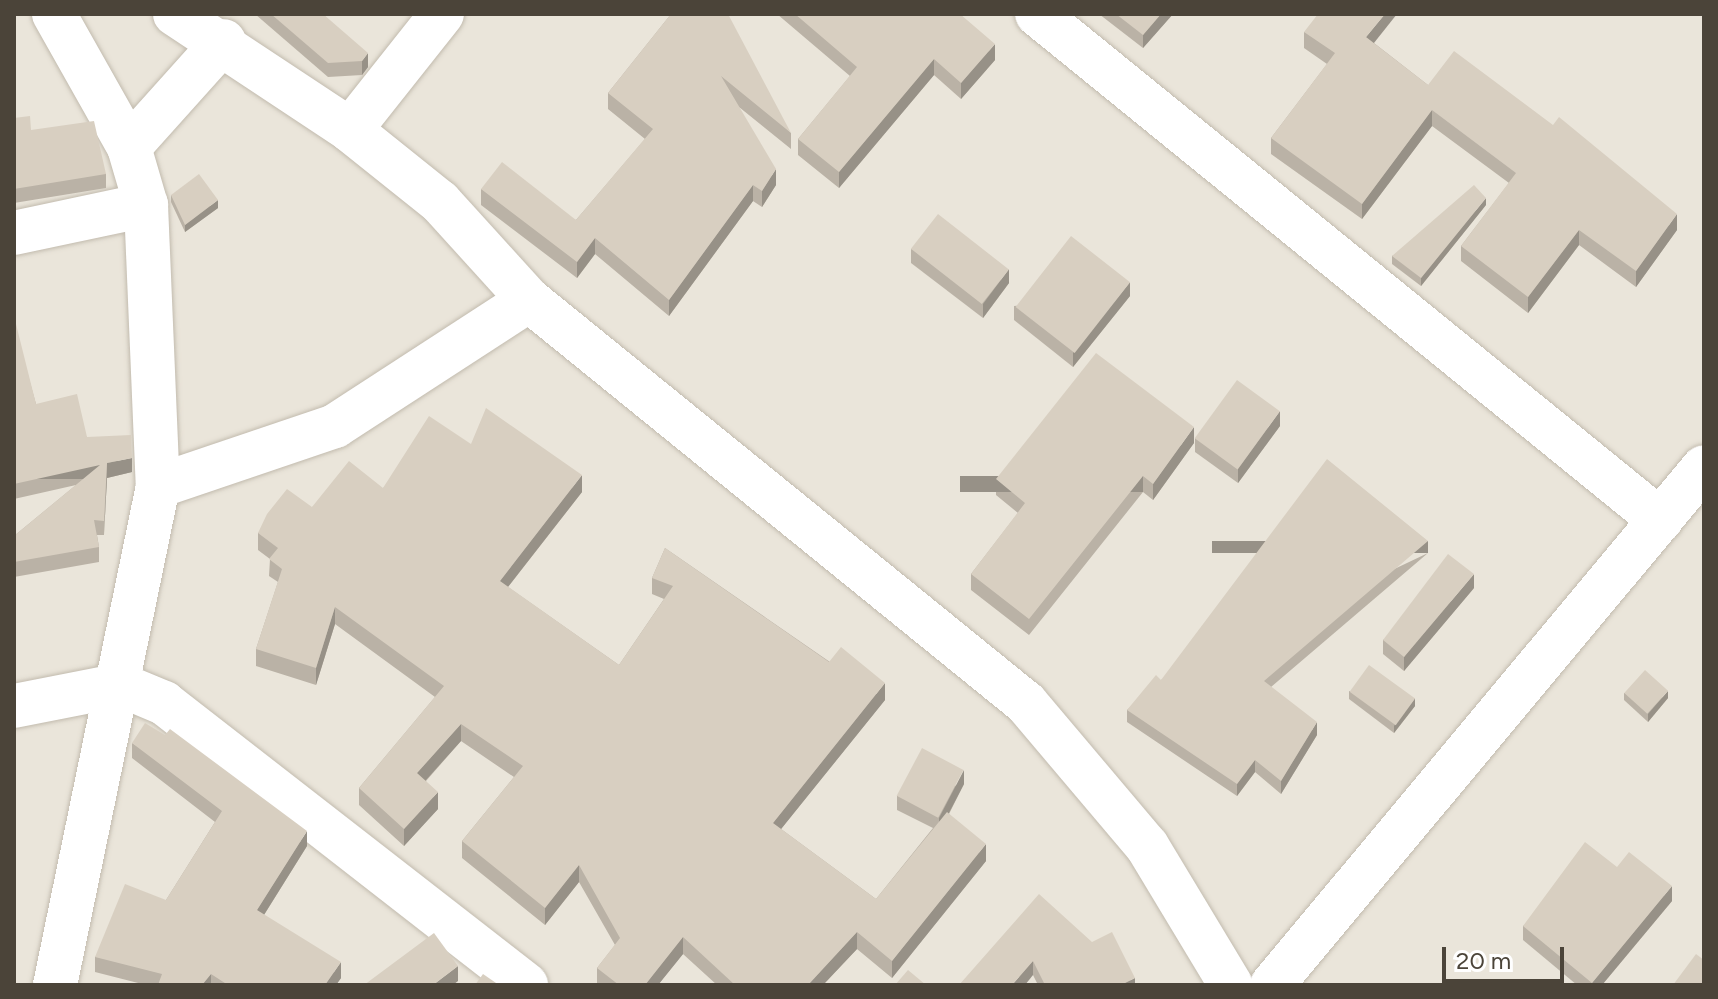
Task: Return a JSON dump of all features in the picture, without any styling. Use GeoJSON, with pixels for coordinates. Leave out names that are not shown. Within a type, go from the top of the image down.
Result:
{"type":"FeatureCollection","features":[{"type":"Feature","properties":{"kind":"street"},"geometry":{"type":"LineString","coordinates":[[54,14],[129,147],[146,205],[158,486],[121,685],[55,985]]}},
{"type":"Feature","properties":{"kind":"street"},"geometry":{"type":"LineString","coordinates":[[175,14],[224,41],[350,130],[440,202],[529,300],[1026,703],[1147,846],[1231,985]]}},
{"type":"Feature","properties":{"kind":"street"},"geometry":{"type":"LineString","coordinates":[[350,130],[442,14]]}},
{"type":"Feature","properties":{"kind":"street"},"geometry":{"type":"LineString","coordinates":[[1037,14],[1660,520]]}},
{"type":"Feature","properties":{"kind":"street"},"geometry":{"type":"LineString","coordinates":[[129,147],[224,41]]}},
{"type":"Feature","properties":{"kind":"street"},"geometry":{"type":"LineString","coordinates":[[14,233],[146,205]]}},
{"type":"Feature","properties":{"kind":"street"},"geometry":{"type":"LineString","coordinates":[[158,486],[335,426],[529,300]]}},
{"type":"Feature","properties":{"kind":"street"},"geometry":{"type":"LineString","coordinates":[[1272,985],[1704,467]]}},
{"type":"Feature","properties":{"kind":"street"},"geometry":{"type":"LineString","coordinates":[[14,706],[121,685],[164,703],[526,985]]}},
{"type":"Feature","properties":{"kind":"shaded area"},"geometry":{"type":"Polygon","coordinates":[[[14,14],[1704,14],[1704,985],[14,985],[14,14]]]}},
{"type":"Feature","properties":{"kind":"building"},"geometry":{"type":"Polygon","coordinates":[[[271,14],[323,14],[368,53],[362,61],[328,63],[271,14]]]}},
{"type":"Feature","properties":{"kind":"building"},"geometry":{"type":"Polygon","coordinates":[[[671,14],[728,14],[791,133],[721,76],[776,169],[762,191],[753,185],[669,300],[595,238],[577,262],[481,189],[502,162],[576,220],[653,129],[608,93],[671,14]]]}},
{"type":"Feature","properties":{"kind":"building"},"geometry":{"type":"Polygon","coordinates":[[[795,14],[960,14],[995,44],[961,83],[934,59],[839,172],[798,139],[857,67],[795,14]]]}},
{"type":"Feature","properties":{"kind":"building"},"geometry":{"type":"Polygon","coordinates":[[[1116,14],[1161,14],[1143,35],[1116,14]]]}},
{"type":"Feature","properties":{"kind":"building"},"geometry":{"type":"Polygon","coordinates":[[[1318,14],[1385,14],[1366,37],[1428,85],[1454,51],[1553,125],[1559,117],[1677,214],[1636,271],[1579,230],[1528,297],[1461,246],[1516,173],[1432,110],[1362,204],[1271,138],[1335,53],[1304,32],[1318,14]]]}},
{"type":"Feature","properties":{"kind":"building"},"geometry":{"type":"Polygon","coordinates":[[[30,116],[31,130],[94,121],[106,174],[14,189],[14,118],[30,116]]]}},
{"type":"Feature","properties":{"kind":"building"},"geometry":{"type":"Polygon","coordinates":[[[199,174],[218,200],[185,225],[171,195],[199,174]]]}},
{"type":"Feature","properties":{"kind":"building"},"geometry":{"type":"Polygon","coordinates":[[[1474,185],[1486,198],[1421,278],[1392,256],[1474,185]]]}},
{"type":"Feature","properties":{"kind":"building"},"geometry":{"type":"Polygon","coordinates":[[[938,214],[1009,269],[982,304],[911,249],[938,214]]]}},
{"type":"Feature","properties":{"kind":"building"},"geometry":{"type":"Polygon","coordinates":[[[1071,236],[1130,282],[1075,353],[1016,307],[1071,236]]]}},
{"type":"Feature","properties":{"kind":"building"},"geometry":{"type":"Polygon","coordinates":[[[16,324],[36,404],[77,394],[87,437],[131,435],[132,458],[107,463],[104,521],[94,520],[99,547],[14,562],[14,536],[100,465],[14,484],[16,324]]]}},
{"type":"Feature","properties":{"kind":"building"},"geometry":{"type":"Polygon","coordinates":[[[1096,353],[1194,427],[1153,484],[1143,476],[1029,619],[971,574],[1025,503],[996,479],[1096,353]]]}},
{"type":"Feature","properties":{"kind":"building"},"geometry":{"type":"Polygon","coordinates":[[[1237,380],[1280,411],[1238,469],[1195,438],[1237,380]]]}},
{"type":"Feature","properties":{"kind":"building"},"geometry":{"type":"Polygon","coordinates":[[[486,408],[582,475],[500,581],[619,665],[673,586],[652,578],[665,548],[829,662],[841,647],[885,683],[773,823],[876,899],[947,812],[986,844],[892,961],[857,932],[808,985],[735,985],[683,937],[645,985],[619,985],[597,968],[620,938],[579,865],[545,908],[462,841],[523,766],[461,724],[417,773],[438,792],[404,829],[359,788],[444,686],[335,607],[316,668],[256,649],[282,569],[269,559],[278,548],[258,533],[267,514],[287,489],[312,507],[349,461],[383,488],[429,416],[471,444],[486,408]]]}},
{"type":"Feature","properties":{"kind":"building"},"geometry":{"type":"Polygon","coordinates":[[[1327,459],[1428,541],[1264,681],[1317,722],[1281,781],[1255,760],[1237,784],[1127,710],[1156,675],[1161,680],[1327,459]]]}},
{"type":"Feature","properties":{"kind":"building"},"geometry":{"type":"Polygon","coordinates":[[[1448,554],[1474,574],[1404,657],[1383,640],[1448,554]]]}},
{"type":"Feature","properties":{"kind":"building"},"geometry":{"type":"Polygon","coordinates":[[[1369,665],[1415,699],[1396,725],[1350,692],[1369,665]]]}},
{"type":"Feature","properties":{"kind":"building"},"geometry":{"type":"Polygon","coordinates":[[[1645,670],[1668,691],[1647,714],[1624,693],[1645,670]]]}},
{"type":"Feature","properties":{"kind":"building"},"geometry":{"type":"Polygon","coordinates":[[[145,723],[165,735],[170,729],[307,831],[257,910],[341,962],[325,985],[228,985],[211,974],[202,985],[158,985],[162,974],[95,957],[125,884],[166,900],[222,811],[132,743],[145,723]]]}},
{"type":"Feature","properties":{"kind":"building"},"geometry":{"type":"Polygon","coordinates":[[[922,748],[963,770],[938,818],[897,796],[922,748]]]}},
{"type":"Feature","properties":{"kind":"building"},"geometry":{"type":"Polygon","coordinates":[[[1585,842],[1617,867],[1629,852],[1672,886],[1592,983],[1523,926],[1585,842]]]}},
{"type":"Feature","properties":{"kind":"building"},"geometry":{"type":"Polygon","coordinates":[[[1039,894],[1092,942],[1112,932],[1135,978],[1121,985],[1045,985],[1033,961],[1012,985],[959,985],[1039,894]]]}},
{"type":"Feature","properties":{"kind":"building"},"geometry":{"type":"Polygon","coordinates":[[[434,933],[458,966],[433,985],[364,985],[434,933]]]}},
{"type":"Feature","properties":{"kind":"building"},"geometry":{"type":"Polygon","coordinates":[[[1696,954],[1704,960],[1704,985],[1673,985],[1696,954]]]}},
{"type":"Feature","properties":{"kind":"building"},"geometry":{"type":"Polygon","coordinates":[[[908,970],[926,985],[895,985],[908,970]]]}},
{"type":"Feature","properties":{"kind":"building"},"geometry":{"type":"Polygon","coordinates":[[[483,974],[499,985],[475,985],[483,974]]]}}]}
